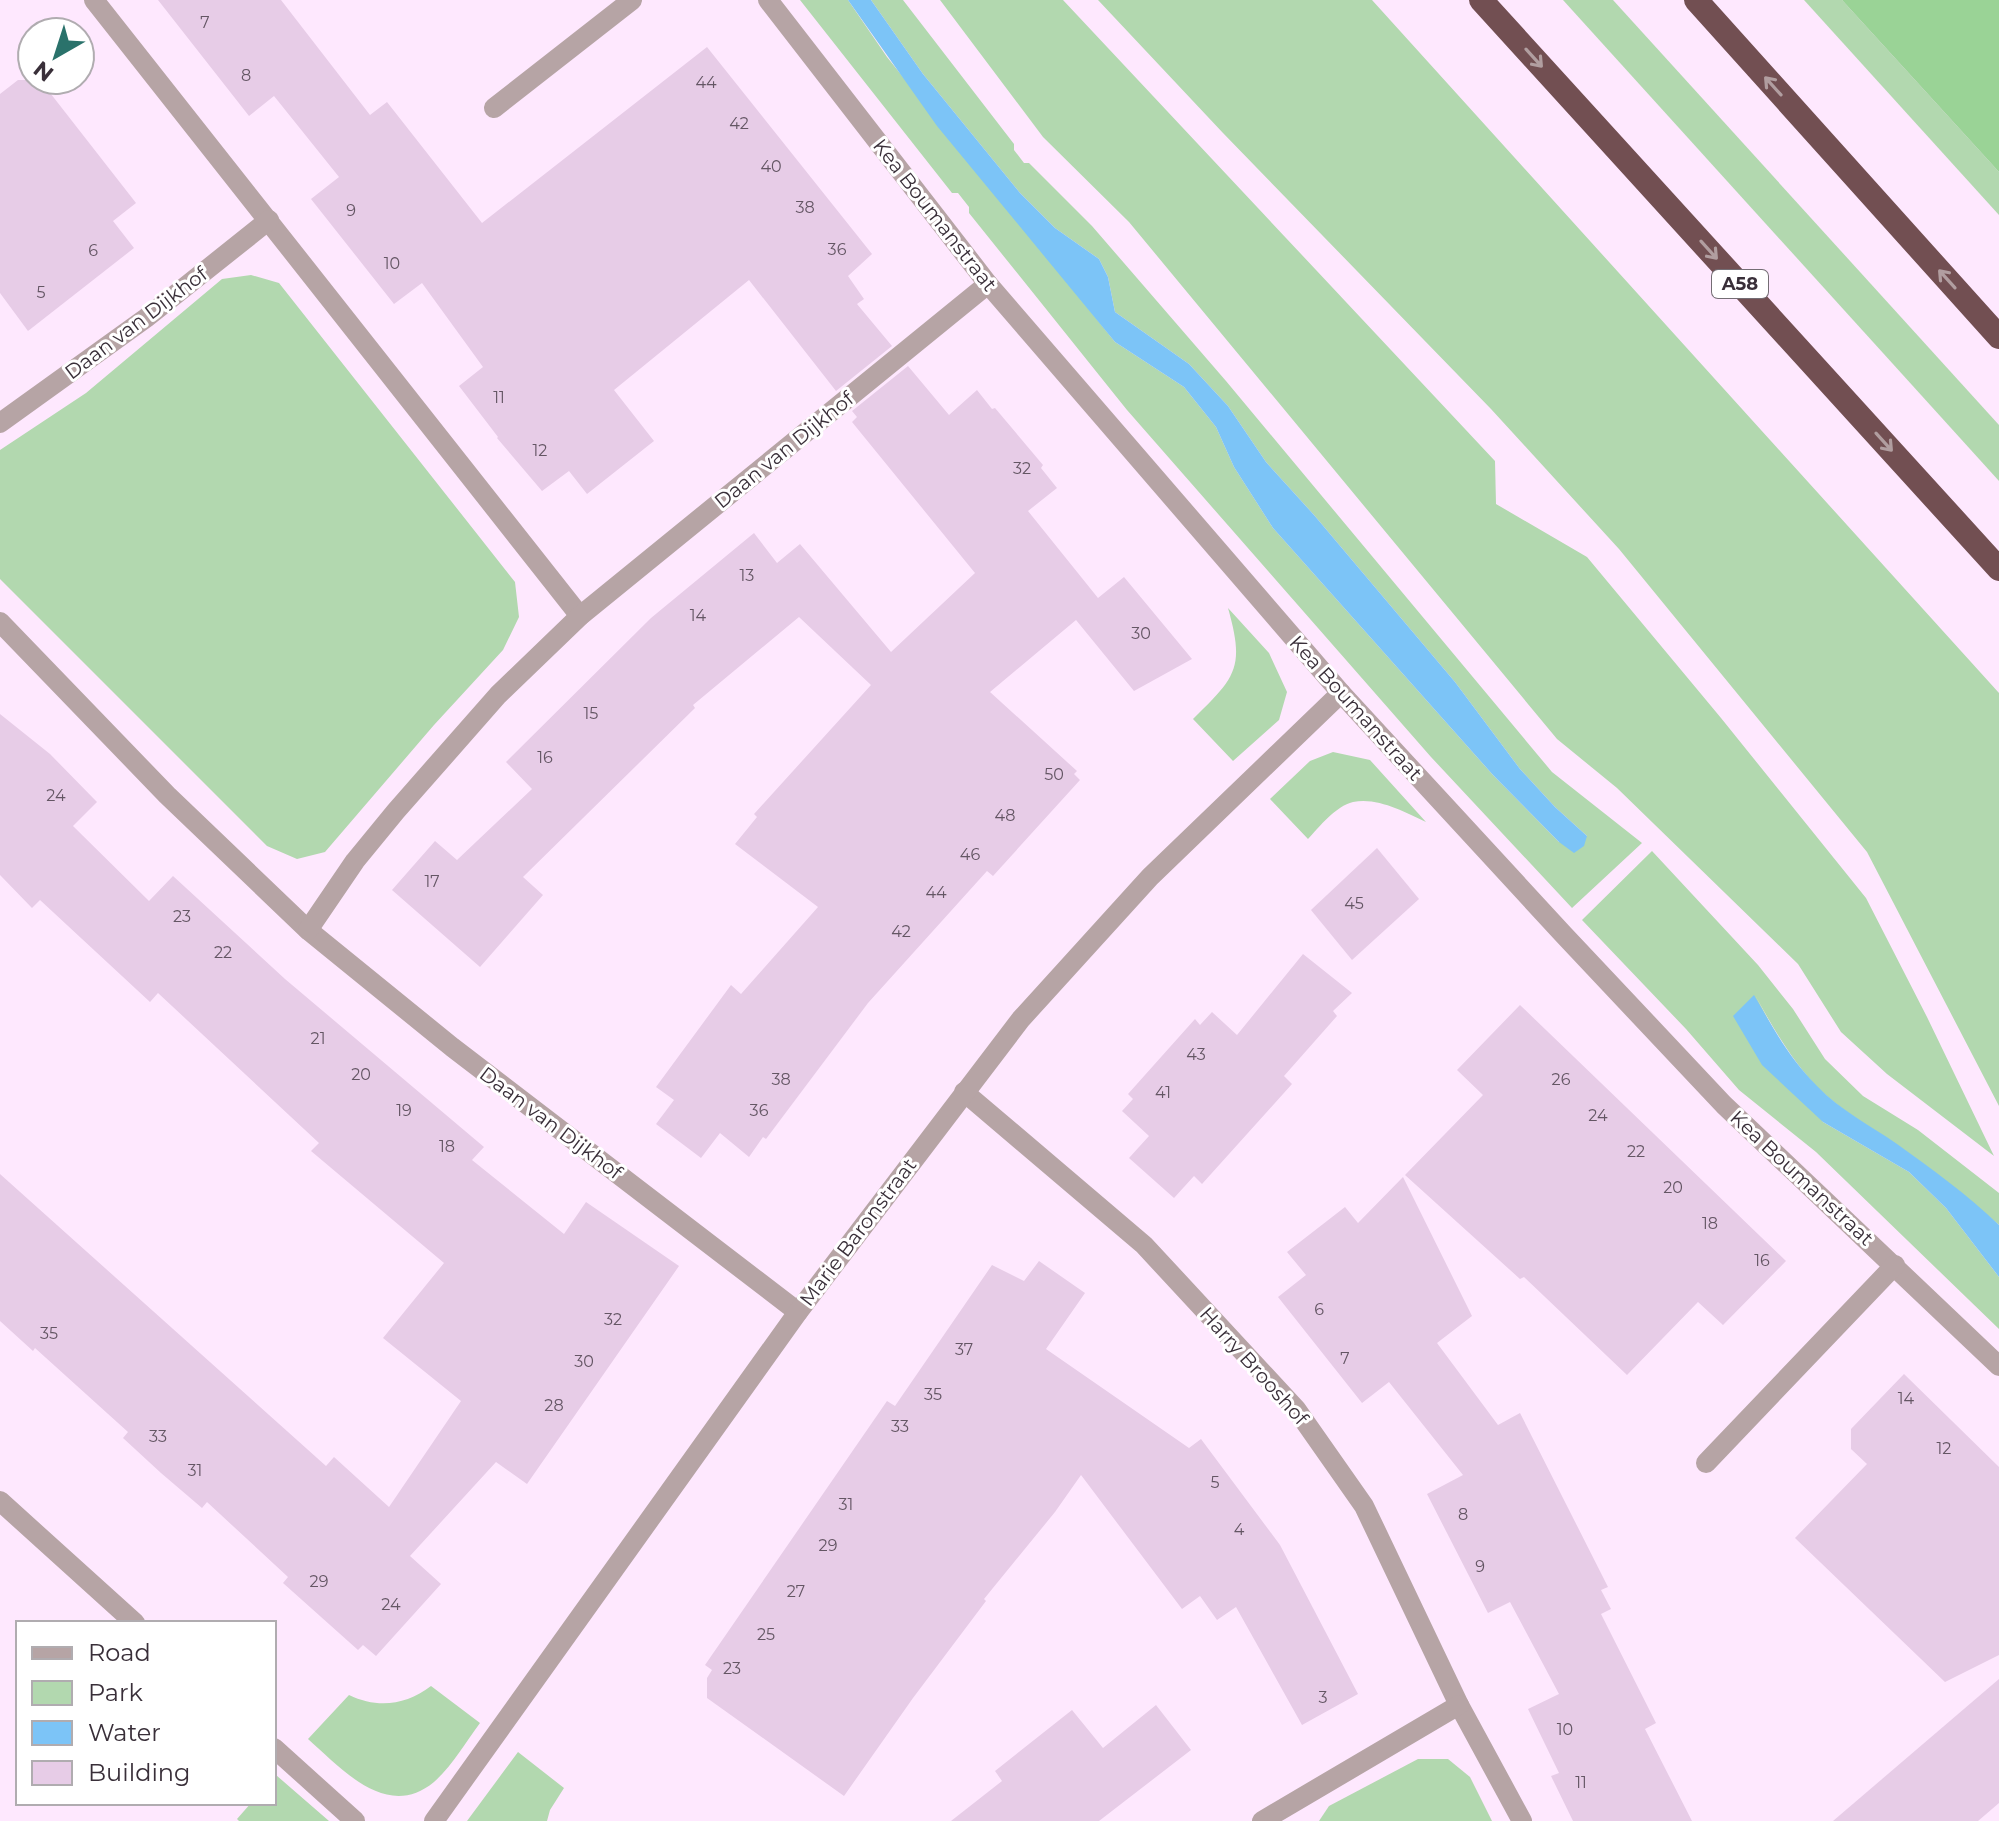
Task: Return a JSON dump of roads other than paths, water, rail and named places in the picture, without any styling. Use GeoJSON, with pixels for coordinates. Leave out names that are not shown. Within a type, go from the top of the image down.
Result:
{"type":"FeatureCollection","features":[{"type":"Feature","properties":{"kind":"highway","name":"A58"},"geometry":{"type":"LineString","coordinates":[[1481,0],[1999,569]]}},
{"type":"Feature","properties":{"kind":"highway"},"geometry":{"type":"LineString","coordinates":[[1696,0],[1999,337]]}},
{"type":"Feature","properties":{"kind":"street"},"geometry":{"type":"LineString","coordinates":[[94,0],[580,616]]}},
{"type":"Feature","properties":{"kind":"street"},"geometry":{"type":"LineString","coordinates":[[494,108],[632,0]]}},
{"type":"Feature","properties":{"kind":"street","name":"Kea Boumanstraat"},"geometry":{"type":"LineString","coordinates":[[768,0],[988,284],[1341,693],[1724,1105],[1999,1366]]}},
{"type":"Feature","properties":{"kind":"street","name":"Daan van Dijkhof"},"geometry":{"type":"LineString","coordinates":[[0,423],[146,318],[269,220]]}},
{"type":"Feature","properties":{"kind":"street","name":"Daan van Dijkhof"},"geometry":{"type":"LineString","coordinates":[[308,930],[355,861],[405,801],[498,695],[580,616],[988,284]]}},
{"type":"Feature","properties":{"kind":"street","name":"Daan van Dijkhof"},"geometry":{"type":"LineString","coordinates":[[0,622],[167,795],[308,930],[452,1047],[798,1312]]}},
{"type":"Feature","properties":{"kind":"street","name":"Marie Baronstraat"},"geometry":{"type":"LineString","coordinates":[[434,1821],[798,1312],[1021,1019],[1150,877],[1341,693]]}},
{"type":"Feature","properties":{"kind":"street","name":"Harry Brooshof"},"geometry":{"type":"LineString","coordinates":[[964,1092],[1144,1245],[1296,1409],[1364,1506],[1459,1705],[1522,1821]]}},
{"type":"Feature","properties":{"kind":"street"},"geometry":{"type":"LineString","coordinates":[[1706,1463],[1895,1265]]}},
{"type":"Feature","properties":{"kind":"street"},"geometry":{"type":"LineString","coordinates":[[0,1501],[133,1621]]}},
{"type":"Feature","properties":{"kind":"street"},"geometry":{"type":"LineString","coordinates":[[1262,1821],[1459,1705]]}},
{"type":"Feature","properties":{"kind":"street"},"geometry":{"type":"LineString","coordinates":[[276,1750],[355,1821]]}},
{"type":"Feature","properties":{"kind":"water"},"geometry":{"type":"Polygon","coordinates":[[[848,0],[871,0],[923,74],[1020,193],[1055,228],[1099,259],[1108,277],[1115,312],[1189,364],[1228,406],[1266,462],[1455,682],[1520,769],[1587,836],[1584,846],[1574,853],[1559,842],[1493,775],[1273,528],[1234,467],[1216,427],[1184,387],[1115,342],[937,126],[848,0]]]}},
{"type":"Feature","properties":{"kind":"water"},"geometry":{"type":"Polygon","coordinates":[[[1754,995],[1790,1054],[1826,1095],[1936,1173],[1999,1225],[1999,1277],[1946,1208],[1909,1172],[1823,1122],[1762,1065],[1733,1016],[1754,995]]]}}]}
